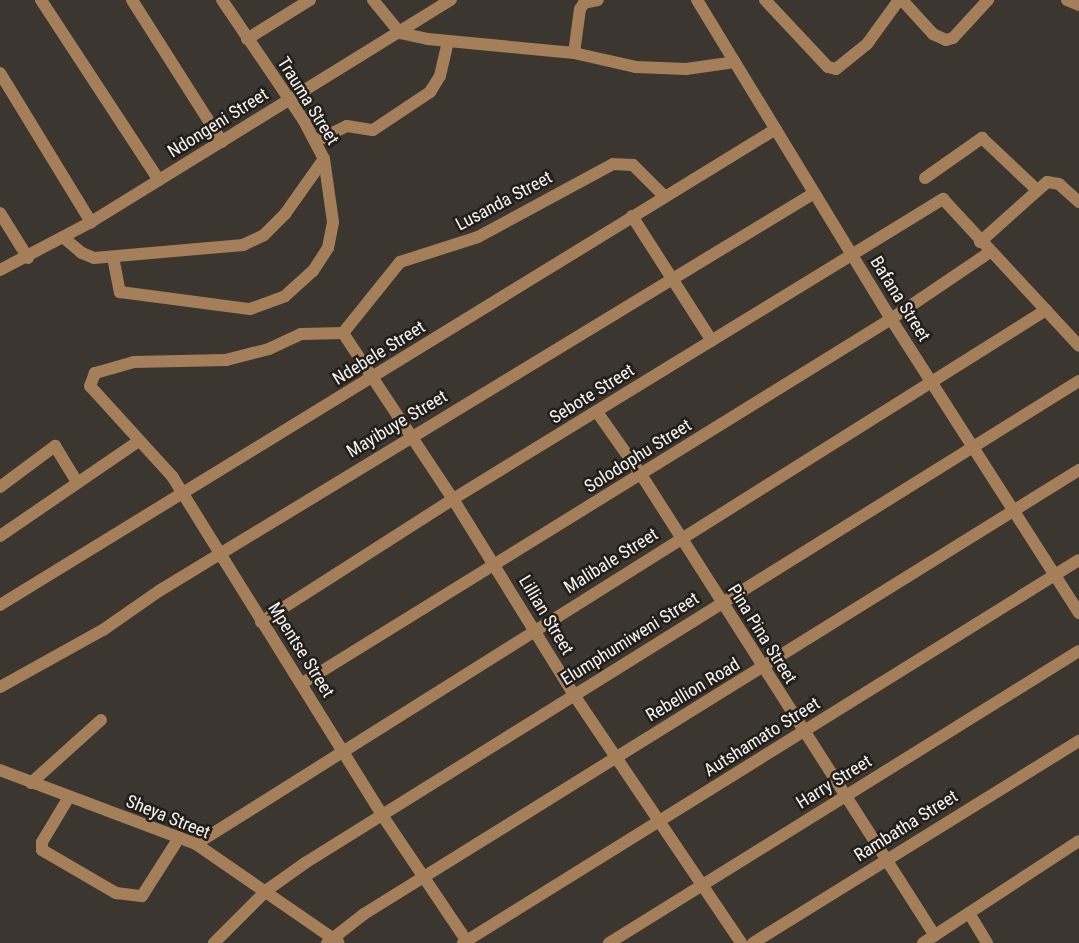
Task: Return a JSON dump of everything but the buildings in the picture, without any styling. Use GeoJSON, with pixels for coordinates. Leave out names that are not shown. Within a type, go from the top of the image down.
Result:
{"type":"FeatureCollection","features":[{"type":"Feature","properties":{"kind":"street"},"geometry":{"type":"LineString","coordinates":[[41,0],[159,180]]}},
{"type":"Feature","properties":{"kind":"street"},"geometry":{"type":"LineString","coordinates":[[132,0],[222,142]]}},
{"type":"Feature","properties":{"kind":"street","name":"Trauma Street"},"geometry":{"type":"LineString","coordinates":[[113,257],[116,286],[124,294],[239,308],[272,303],[313,271],[328,248],[333,222],[324,159],[316,141],[222,0]]}},
{"type":"Feature","properties":{"kind":"street"},"geometry":{"type":"LineString","coordinates":[[247,39],[310,0]]}},
{"type":"Feature","properties":{"kind":"street"},"geometry":{"type":"LineString","coordinates":[[374,0],[400,33],[448,41],[574,53],[636,66],[686,69],[735,62]]}},
{"type":"Feature","properties":{"kind":"street","name":"Ndongeni Street"},"geometry":{"type":"LineString","coordinates":[[0,270],[28,258],[91,222],[451,0]]}},
{"type":"Feature","properties":{"kind":"street"},"geometry":{"type":"LineString","coordinates":[[574,53],[580,9],[584,3],[598,0]]}},
{"type":"Feature","properties":{"kind":"street","name":"Bafana Street"},"geometry":{"type":"LineString","coordinates":[[697,0],[891,319],[1053,576],[1079,613]]}},
{"type":"Feature","properties":{"kind":"street"},"geometry":{"type":"LineString","coordinates":[[765,0],[828,66],[836,69],[867,44],[901,0],[933,34],[946,40],[953,38],[988,0]]}},
{"type":"Feature","properties":{"kind":"street"},"geometry":{"type":"LineString","coordinates":[[1068,0],[1079,5]]}},
{"type":"Feature","properties":{"kind":"street"},"geometry":{"type":"LineString","coordinates":[[316,141],[347,126],[373,130],[430,92],[440,76],[448,41]]}},
{"type":"Feature","properties":{"kind":"street"},"geometry":{"type":"LineString","coordinates":[[0,74],[91,222]]}},
{"type":"Feature","properties":{"kind":"street","name":"Ndebele Street"},"geometry":{"type":"LineString","coordinates":[[0,605],[776,129]]}},
{"type":"Feature","properties":{"kind":"street"},"geometry":{"type":"LineString","coordinates":[[925,178],[982,138],[1036,190]]}},
{"type":"Feature","properties":{"kind":"street"},"geometry":{"type":"LineString","coordinates":[[64,238],[87,256],[113,257],[252,242],[285,214],[324,159]]}},
{"type":"Feature","properties":{"kind":"street","name":"Lusanda Street"},"geometry":{"type":"LineString","coordinates":[[343,333],[400,262],[478,237],[613,164],[633,165],[664,196]]}},
{"type":"Feature","properties":{"kind":"street"},"geometry":{"type":"LineString","coordinates":[[1079,202],[1064,187],[1051,182],[1036,190],[981,242],[1079,346]]}},
{"type":"Feature","properties":{"kind":"street","name":"Mayibuye Street"},"geometry":{"type":"LineString","coordinates":[[0,687],[103,630],[220,554],[814,193]]}},
{"type":"Feature","properties":{"kind":"street","name":"Sebote Street"},"geometry":{"type":"LineString","coordinates":[[261,622],[453,500],[851,254],[943,200],[981,242]]}},
{"type":"Feature","properties":{"kind":"street"},"geometry":{"type":"LineString","coordinates":[[0,213],[28,258]]}},
{"type":"Feature","properties":{"kind":"street"},"geometry":{"type":"LineString","coordinates":[[632,216],[670,279],[712,341]]}},
{"type":"Feature","properties":{"kind":"street","name":"Solodophu Street"},"geometry":{"type":"LineString","coordinates":[[301,684],[642,476],[891,319],[990,252]]}},
{"type":"Feature","properties":{"kind":"street","name":"Malibale Street"},"geometry":{"type":"LineString","coordinates":[[196,844],[1046,310]]}},
{"type":"Feature","properties":{"kind":"street","name":"Lillian Street"},"geometry":{"type":"LineString","coordinates":[[343,333],[374,377],[495,565],[574,695],[741,943]]}},
{"type":"Feature","properties":{"kind":"street","name":"Mpentse Street"},"geometry":{"type":"LineString","coordinates":[[343,333],[301,334],[269,349],[226,360],[134,362],[95,373],[90,386],[168,471],[183,493],[382,815],[426,878],[466,942]]}},
{"type":"Feature","properties":{"kind":"street","name":"Elumphumiweni Street"},"geometry":{"type":"LineString","coordinates":[[214,943],[267,890],[382,815],[1079,381]]}},
{"type":"Feature","properties":{"kind":"street","name":"Pina Pina Street"},"geometry":{"type":"LineString","coordinates":[[597,412],[642,476],[762,669],[888,858],[935,936]]}},
{"type":"Feature","properties":{"kind":"street"},"geometry":{"type":"LineString","coordinates":[[0,536],[139,441]]}},
{"type":"Feature","properties":{"kind":"street"},"geometry":{"type":"LineString","coordinates":[[0,486],[55,446],[77,482]]}},
{"type":"Feature","properties":{"kind":"street","name":"Rebellion Road"},"geometry":{"type":"LineString","coordinates":[[333,941],[357,918],[426,878],[1079,470]]}},
{"type":"Feature","properties":{"kind":"street","name":"Autshamato Street"},"geometry":{"type":"LineString","coordinates":[[466,942],[1079,560]]}},
{"type":"Feature","properties":{"kind":"street","name":"Harry Street"},"geometry":{"type":"LineString","coordinates":[[609,943],[1079,651]]}},
{"type":"Feature","properties":{"kind":"street"},"geometry":{"type":"LineString","coordinates":[[31,783],[101,720]]}},
{"type":"Feature","properties":{"kind":"street","name":"Rambatha Street"},"geometry":{"type":"LineString","coordinates":[[753,943],[1079,741]]}},
{"type":"Feature","properties":{"kind":"street","name":"Sheya Street"},"geometry":{"type":"LineString","coordinates":[[0,770],[196,844],[267,890],[333,941]]}},
{"type":"Feature","properties":{"kind":"street"},"geometry":{"type":"LineString","coordinates":[[69,797],[42,842],[42,850],[116,893],[142,896],[179,838]]}},
{"type":"Feature","properties":{"kind":"street"},"geometry":{"type":"LineString","coordinates":[[923,943],[1079,841]]}},
{"type":"Feature","properties":{"kind":"street"},"geometry":{"type":"LineString","coordinates":[[969,913],[987,943]]}}]}
